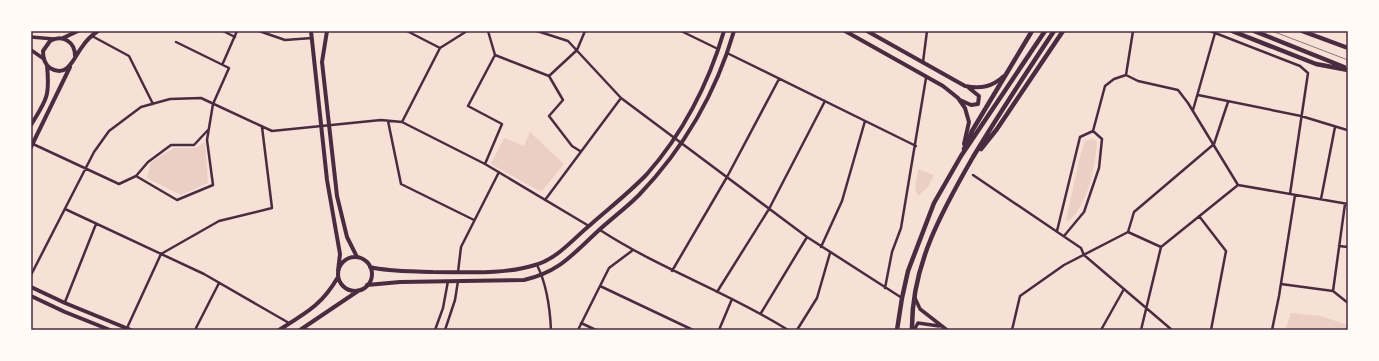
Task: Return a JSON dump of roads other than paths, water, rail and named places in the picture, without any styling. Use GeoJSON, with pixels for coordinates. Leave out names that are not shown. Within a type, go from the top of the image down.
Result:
{"type":"FeatureCollection","features":[{"type":"Feature","properties":{"kind":"main road"},"geometry":{"type":"LineString","coordinates":[[71,66],[66,69],[56,70],[47,64],[44,59],[45,47],[54,39],[63,38],[78,31]]}},
{"type":"Feature","properties":{"kind":"main road"},"geometry":{"type":"LineString","coordinates":[[32,145],[75,56],[98,31]]}},
{"type":"Feature","properties":{"kind":"main road"},"geometry":{"type":"LineString","coordinates":[[311,31],[327,180],[340,254],[338,277],[343,286],[352,291],[358,290]]}},
{"type":"Feature","properties":{"kind":"main road"},"geometry":{"type":"LineString","coordinates":[[327,31],[322,62],[337,196],[347,237],[357,257]]}},
{"type":"Feature","properties":{"kind":"main road"},"geometry":{"type":"LineString","coordinates":[[370,267],[382,270],[458,272],[506,271],[537,265],[560,252],[611,208],[647,174],[674,138],[693,107],[718,49],[724,31]]}},
{"type":"Feature","properties":{"kind":"main road"},"geometry":{"type":"LineString","coordinates":[[304,329],[367,285],[400,282],[524,280],[542,276],[562,264],[638,195],[682,143],[718,79],[734,31]]}},
{"type":"Feature","properties":{"kind":"main road"},"geometry":{"type":"LineString","coordinates":[[845,31],[926,78],[943,86],[971,106],[976,105],[979,102],[977,93],[867,31]]}},
{"type":"Feature","properties":{"kind":"main road"},"geometry":{"type":"LineString","coordinates":[[961,156],[972,131],[1032,31]]}},
{"type":"Feature","properties":{"kind":"main road"},"geometry":{"type":"LineString","coordinates":[[897,330],[908,271],[934,203],[961,156],[1045,31]]}},
{"type":"Feature","properties":{"kind":"main road"},"geometry":{"type":"LineString","coordinates":[[913,330],[912,311],[914,295],[927,249],[938,220],[971,161],[1016,87],[1054,31]]}},
{"type":"Feature","properties":{"kind":"main road"},"geometry":{"type":"LineString","coordinates":[[971,161],[997,129],[1063,31]]}},
{"type":"Feature","properties":{"kind":"main road"},"geometry":{"type":"LineString","coordinates":[[1232,31],[1316,64],[1348,70]]}},
{"type":"Feature","properties":{"kind":"main road"},"geometry":{"type":"LineString","coordinates":[[1254,31],[1348,70]]}},
{"type":"Feature","properties":{"kind":"main road"},"geometry":{"type":"LineString","coordinates":[[1302,31],[1348,48]]}},
{"type":"Feature","properties":{"kind":"main road"},"geometry":{"type":"LineString","coordinates":[[63,38],[68,40],[74,47],[75,56]]}},
{"type":"Feature","properties":{"kind":"main road"},"geometry":{"type":"LineString","coordinates":[[31,125],[45,102],[49,90],[47,64]]}},
{"type":"Feature","properties":{"kind":"main road"},"geometry":{"type":"LineString","coordinates":[[965,86],[983,88],[997,81],[1007,73]]}},
{"type":"Feature","properties":{"kind":"main road"},"geometry":{"type":"LineString","coordinates":[[958,98],[965,108],[970,122],[961,156]]}},
{"type":"Feature","properties":{"kind":"main road"},"geometry":{"type":"LineString","coordinates":[[338,271],[343,262],[352,257],[357,257],[367,262],[370,267],[371,276],[367,285]]}},
{"type":"Feature","properties":{"kind":"main road"},"geometry":{"type":"LineString","coordinates":[[279,330],[310,310],[328,294],[338,277]]}},
{"type":"Feature","properties":{"kind":"main road"},"geometry":{"type":"LineString","coordinates":[[31,287],[65,303],[129,329]]}},
{"type":"Feature","properties":{"kind":"main road"},"geometry":{"type":"LineString","coordinates":[[31,296],[65,312],[110,330]]}},
{"type":"Feature","properties":{"kind":"street"},"geometry":{"type":"LineString","coordinates":[[223,31],[235,37]]}},
{"type":"Feature","properties":{"kind":"street"},"geometry":{"type":"LineString","coordinates":[[223,63],[237,31]]}},
{"type":"Feature","properties":{"kind":"street"},"geometry":{"type":"LineString","coordinates":[[259,31],[286,40],[312,38]]}},
{"type":"Feature","properties":{"kind":"street"},"geometry":{"type":"LineString","coordinates":[[407,31],[440,48]]}},
{"type":"Feature","properties":{"kind":"street"},"geometry":{"type":"LineString","coordinates":[[402,122],[440,48],[468,31]]}},
{"type":"Feature","properties":{"kind":"street"},"geometry":{"type":"LineString","coordinates":[[485,164],[502,124],[468,106],[495,55],[488,31]]}},
{"type":"Feature","properties":{"kind":"street"},"geometry":{"type":"LineString","coordinates":[[537,31],[568,41],[621,98],[821,247],[902,298]]}},
{"type":"Feature","properties":{"kind":"street"},"geometry":{"type":"LineString","coordinates":[[550,76],[577,50],[585,31]]}},
{"type":"Feature","properties":{"kind":"street"},"geometry":{"type":"LineString","coordinates":[[681,31],[718,49]]}},
{"type":"Feature","properties":{"kind":"street"},"geometry":{"type":"LineString","coordinates":[[923,62],[927,31]]}},
{"type":"Feature","properties":{"kind":"street"},"geometry":{"type":"LineString","coordinates":[[1126,75],[1133,31]]}},
{"type":"Feature","properties":{"kind":"street"},"geometry":{"type":"LineString","coordinates":[[1210,31],[1300,66],[1308,74],[1290,194]]}},
{"type":"Feature","properties":{"kind":"street"},"geometry":{"type":"LineString","coordinates":[[1193,111],[1215,33]]}},
{"type":"Feature","properties":{"kind":"street"},"geometry":{"type":"LineString","coordinates":[[92,36],[129,56],[153,104]]}},
{"type":"Feature","properties":{"kind":"street"},"geometry":{"type":"LineString","coordinates":[[31,37],[54,39]]}},
{"type":"Feature","properties":{"kind":"street"},"geometry":{"type":"LineString","coordinates":[[136,176],[178,200],[213,185],[207,140],[213,104],[229,68],[223,63],[176,42]]}},
{"type":"Feature","properties":{"kind":"street"},"geometry":{"type":"LineString","coordinates":[[31,50],[44,59]]}},
{"type":"Feature","properties":{"kind":"street"},"geometry":{"type":"LineString","coordinates":[[727,53],[916,146]]}},
{"type":"Feature","properties":{"kind":"street"},"geometry":{"type":"LineString","coordinates":[[495,55],[550,76],[563,100],[549,116],[572,146],[580,151]]}},
{"type":"Feature","properties":{"kind":"street"},"geometry":{"type":"LineString","coordinates":[[1093,131],[1105,86],[1114,79],[1126,75],[1138,81],[1178,90],[1214,144],[1238,185]]}},
{"type":"Feature","properties":{"kind":"street"},"geometry":{"type":"LineString","coordinates":[[885,288],[892,252],[901,228],[916,146],[926,78]]}},
{"type":"Feature","properties":{"kind":"street"},"geometry":{"type":"LineString","coordinates":[[672,270],[727,177],[778,79]]}},
{"type":"Feature","properties":{"kind":"street"},"geometry":{"type":"LineString","coordinates":[[1198,95],[1301,116],[1347,130]]}},
{"type":"Feature","properties":{"kind":"street"},"geometry":{"type":"LineString","coordinates":[[31,275],[94,152],[109,131],[141,107],[170,99],[201,98],[272,131],[381,120],[402,122],[485,164],[589,226]]}},
{"type":"Feature","properties":{"kind":"street"},"geometry":{"type":"LineString","coordinates":[[545,200],[580,151],[621,98]]}},
{"type":"Feature","properties":{"kind":"street"},"geometry":{"type":"LineString","coordinates":[[717,292],[769,209],[825,101]]}},
{"type":"Feature","properties":{"kind":"street"},"geometry":{"type":"LineString","coordinates":[[1012,330],[1020,296],[1064,265],[1128,232],[1134,212],[1214,144],[1228,102]]}},
{"type":"Feature","properties":{"kind":"street"},"geometry":{"type":"LineString","coordinates":[[388,121],[401,184],[474,220]]}},
{"type":"Feature","properties":{"kind":"street"},"geometry":{"type":"LineString","coordinates":[[821,247],[842,201],[865,121]]}},
{"type":"Feature","properties":{"kind":"street"},"geometry":{"type":"LineString","coordinates":[[129,329],[161,254],[219,221],[272,208],[262,127]]}},
{"type":"Feature","properties":{"kind":"street"},"geometry":{"type":"LineString","coordinates":[[1321,199],[1335,127]]}},
{"type":"Feature","properties":{"kind":"street"},"geometry":{"type":"LineString","coordinates":[[32,145],[119,184],[136,176],[148,162],[171,145],[194,145],[209,130]]}},
{"type":"Feature","properties":{"kind":"street"},"geometry":{"type":"LineString","coordinates":[[1057,231],[1080,137],[1093,131]]}},
{"type":"Feature","properties":{"kind":"street"},"geometry":{"type":"LineString","coordinates":[[1064,236],[1084,212],[1099,168],[1102,139],[1093,131]]}},
{"type":"Feature","properties":{"kind":"street"},"geometry":{"type":"LineString","coordinates":[[458,272],[461,247],[499,172]]}},
{"type":"Feature","properties":{"kind":"street"},"geometry":{"type":"LineString","coordinates":[[973,175],[1081,248],[1084,255],[1172,330]]}},
{"type":"Feature","properties":{"kind":"street"},"geometry":{"type":"LineString","coordinates":[[1141,330],[1161,247],[1238,185],[1347,204],[1339,246],[1333,291]]}},
{"type":"Feature","properties":{"kind":"street"},"geometry":{"type":"LineString","coordinates":[[1272,330],[1295,195]]}},
{"type":"Feature","properties":{"kind":"street"},"geometry":{"type":"LineString","coordinates":[[65,209],[219,283],[290,323]]}},
{"type":"Feature","properties":{"kind":"street"},"geometry":{"type":"LineString","coordinates":[[1199,216],[1226,251],[1211,330]]}},
{"type":"Feature","properties":{"kind":"street"},"geometry":{"type":"LineString","coordinates":[[65,303],[96,224]]}},
{"type":"Feature","properties":{"kind":"street"},"geometry":{"type":"LineString","coordinates":[[600,230],[633,250],[761,313],[788,330]]}},
{"type":"Feature","properties":{"kind":"street"},"geometry":{"type":"LineString","coordinates":[[1128,232],[1161,247]]}},
{"type":"Feature","properties":{"kind":"street"},"geometry":{"type":"LineString","coordinates":[[761,313],[807,237]]}},
{"type":"Feature","properties":{"kind":"street"},"geometry":{"type":"LineString","coordinates":[[1339,246],[1348,247]]}},
{"type":"Feature","properties":{"kind":"street"},"geometry":{"type":"LineString","coordinates":[[578,330],[609,268],[633,250]]}},
{"type":"Feature","properties":{"kind":"street"},"geometry":{"type":"LineString","coordinates":[[797,330],[817,298],[830,253]]}},
{"type":"Feature","properties":{"kind":"street"},"geometry":{"type":"LineString","coordinates":[[537,265],[542,276],[550,308],[551,330]]}},
{"type":"Feature","properties":{"kind":"street"},"geometry":{"type":"LineString","coordinates":[[435,330],[448,281]]}},
{"type":"Feature","properties":{"kind":"street"},"geometry":{"type":"LineString","coordinates":[[445,330],[455,300],[458,281]]}},
{"type":"Feature","properties":{"kind":"street"},"geometry":{"type":"LineString","coordinates":[[196,330],[219,283]]}},
{"type":"Feature","properties":{"kind":"street"},"geometry":{"type":"LineString","coordinates":[[1281,284],[1333,291],[1348,303]]}},
{"type":"Feature","properties":{"kind":"street"},"geometry":{"type":"LineString","coordinates":[[600,286],[692,330]]}},
{"type":"Feature","properties":{"kind":"street"},"geometry":{"type":"LineString","coordinates":[[1101,330],[1124,289]]}},
{"type":"Feature","properties":{"kind":"street"},"geometry":{"type":"LineString","coordinates":[[914,295],[916,304],[920,309],[947,330]]}},
{"type":"Feature","properties":{"kind":"street"},"geometry":{"type":"LineString","coordinates":[[720,330],[732,299]]}},
{"type":"Feature","properties":{"kind":"street"},"geometry":{"type":"LineString","coordinates":[[581,323],[596,330]]}},
{"type":"Feature","properties":{"kind":"street"},"geometry":{"type":"LineString","coordinates":[[913,330],[918,323],[940,326]]}},
{"type":"Feature","properties":{"kind":"tram line"},"geometry":{"type":"LineString","coordinates":[[1272,31],[1348,60]]}}]}
